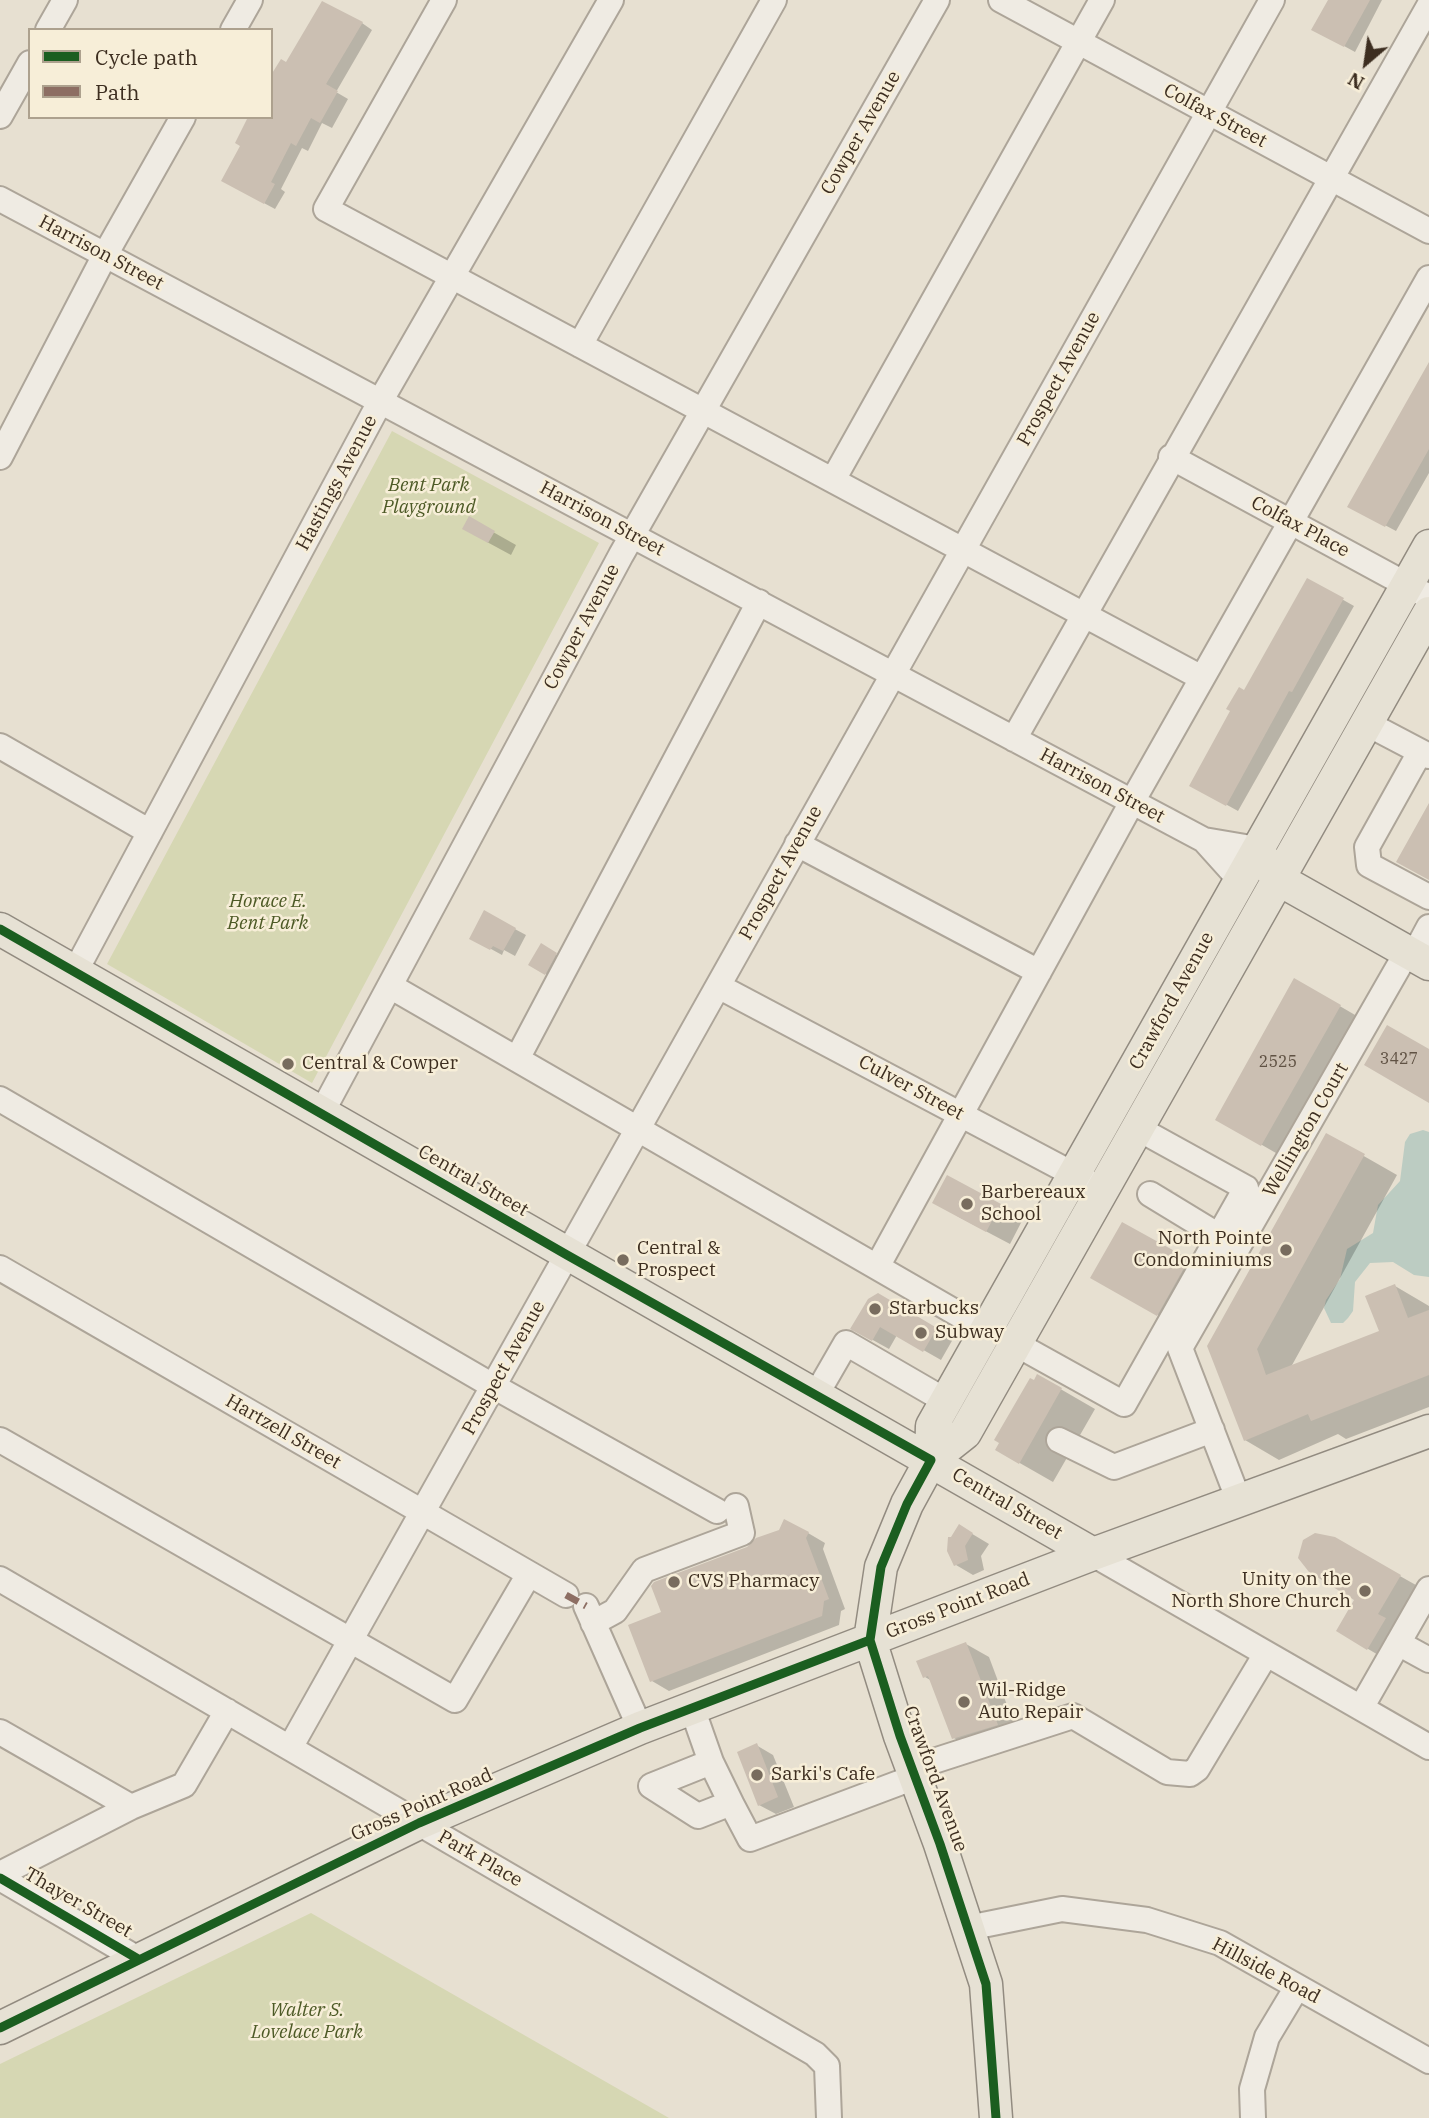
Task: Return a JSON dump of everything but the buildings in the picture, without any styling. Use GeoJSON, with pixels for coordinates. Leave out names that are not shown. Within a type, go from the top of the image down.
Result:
{"type":"FeatureCollection","features":[{"type":"Feature","properties":{"kind":"main road","name":"Crawford Avenue"},"geometry":{"type":"LineString","coordinates":[[931,1460],[932,1426],[1257,849],[1418,591],[1429,546]]}},
{"type":"Feature","properties":{"kind":"main road","name":"Crawford Avenue"},"geometry":{"type":"LineString","coordinates":[[996,2118],[986,1984],[870,1640],[881,1567],[906,1504],[931,1460],[965,1433],[1429,612]]}},
{"type":"Feature","properties":{"kind":"main road"},"geometry":{"type":"LineString","coordinates":[[1257,849],[1278,879],[1417,957]]}},
{"type":"Feature","properties":{"kind":"main road"},"geometry":{"type":"LineString","coordinates":[[1240,880],[1278,879]]}},
{"type":"Feature","properties":{"kind":"main road","name":"Central Street"},"geometry":{"type":"LineString","coordinates":[[0,929],[1093,1554]]}},
{"type":"Feature","properties":{"kind":"main road","name":"Gross Point Road"},"geometry":{"type":"LineString","coordinates":[[0,2028],[419,1823],[640,1728],[1093,1554],[1429,1431]]}},
{"type":"Feature","properties":{"kind":"street"},"geometry":{"type":"LineString","coordinates":[[49,28],[65,0]]}},
{"type":"Feature","properties":{"kind":"street"},"geometry":{"type":"LineString","coordinates":[[234,28],[250,0]]}},
{"type":"Feature","properties":{"kind":"street"},"geometry":{"type":"LineString","coordinates":[[444,0],[326,209],[1202,678]]}},
{"type":"Feature","properties":{"kind":"street","name":"Hastings Avenue"},"geometry":{"type":"LineString","coordinates":[[75,972],[381,400],[611,0]]}},
{"type":"Feature","properties":{"kind":"street"},"geometry":{"type":"LineString","coordinates":[[580,345],[774,0]]}},
{"type":"Feature","properties":{"kind":"street","name":"Cowper Avenue"},"geometry":{"type":"LineString","coordinates":[[321,1114],[633,535],[937,0]]}},
{"type":"Feature","properties":{"kind":"street","name":"Colfax Street"},"geometry":{"type":"LineString","coordinates":[[1001,0],[1429,231]]}},
{"type":"Feature","properties":{"kind":"street"},"geometry":{"type":"LineString","coordinates":[[833,481],[1102,0]]}},
{"type":"Feature","properties":{"kind":"street","name":"Prospect Avenue"},"geometry":{"type":"LineString","coordinates":[[290,1746],[1272,0]]}},
{"type":"Feature","properties":{"kind":"street"},"geometry":{"type":"LineString","coordinates":[[1014,739],[1171,457],[1429,6]]}},
{"type":"Feature","properties":{"kind":"street"},"geometry":{"type":"LineString","coordinates":[[0,116],[28,67]]}},
{"type":"Feature","properties":{"kind":"street"},"geometry":{"type":"LineString","coordinates":[[0,457],[105,255],[182,119]]}},
{"type":"Feature","properties":{"kind":"street","name":"Harrison Street"},"geometry":{"type":"LineString","coordinates":[[0,199],[1203,840],[1257,849]]}},
{"type":"Feature","properties":{"kind":"street"},"geometry":{"type":"LineString","coordinates":[[877,1267],[1132,802],[1429,278]]}},
{"type":"Feature","properties":{"kind":"street","name":"Colfax Place"},"geometry":{"type":"LineString","coordinates":[[1171,457],[1418,591]]}},
{"type":"Feature","properties":{"kind":"street"},"geometry":{"type":"LineString","coordinates":[[517,1059],[759,602]]}},
{"type":"Feature","properties":{"kind":"street"},"geometry":{"type":"LineString","coordinates":[[1366,723],[1425,754],[1367,847],[1369,865],[1429,897]]}},
{"type":"Feature","properties":{"kind":"street"},"geometry":{"type":"LineString","coordinates":[[0,746],[150,832]]}},
{"type":"Feature","properties":{"kind":"street","name":"Harrison Street"},"geometry":{"type":"LineString","coordinates":[[1203,840],[1240,880]]}},
{"type":"Feature","properties":{"kind":"street"},"geometry":{"type":"LineString","coordinates":[[797,844],[1039,972]]}},
{"type":"Feature","properties":{"kind":"street"},"geometry":{"type":"LineString","coordinates":[[1417,957],[1429,927]]}},
{"type":"Feature","properties":{"kind":"street","name":"Wellington Court"},"geometry":{"type":"LineString","coordinates":[[1239,1501],[1181,1348],[1417,957]]}},
{"type":"Feature","properties":{"kind":"street"},"geometry":{"type":"LineString","coordinates":[[390,986],[986,1329]]}},
{"type":"Feature","properties":{"kind":"street","name":"Culver Street"},"geometry":{"type":"LineString","coordinates":[[718,986],[1104,1190]]}},
{"type":"Feature","properties":{"kind":"street"},"geometry":{"type":"LineString","coordinates":[[0,1099],[493,1386],[727,1509],[742,1533],[644,1570],[615,1611],[582,1608]]}},
{"type":"Feature","properties":{"kind":"street"},"geometry":{"type":"LineString","coordinates":[[1016,1344],[1124,1404],[1246,1188],[1139,1129]]}},
{"type":"Feature","properties":{"kind":"street"},"geometry":{"type":"LineString","coordinates":[[1150,1194],[1219,1236]]}},
{"type":"Feature","properties":{"kind":"street","name":"Hartzell Street"},"geometry":{"type":"LineString","coordinates":[[0,1268],[529,1573],[582,1608]]}},
{"type":"Feature","properties":{"kind":"street"},"geometry":{"type":"LineString","coordinates":[[816,1395],[846,1343],[946,1401]]}},
{"type":"Feature","properties":{"kind":"street"},"geometry":{"type":"LineString","coordinates":[[1059,1440],[1114,1467],[1212,1430]]}},
{"type":"Feature","properties":{"kind":"street"},"geometry":{"type":"LineString","coordinates":[[0,1440],[349,1642],[455,1700],[529,1573]]}},
{"type":"Feature","properties":{"kind":"street","name":"Central Street"},"geometry":{"type":"LineString","coordinates":[[1093,1554],[1429,1748]]}},
{"type":"Feature","properties":{"kind":"street","name":"Park Place"},"geometry":{"type":"LineString","coordinates":[[0,1579],[816,2054],[827,2066],[829,2118]]}},
{"type":"Feature","properties":{"kind":"street"},"geometry":{"type":"LineString","coordinates":[[1361,1708],[1427,1596]]}},
{"type":"Feature","properties":{"kind":"street"},"geometry":{"type":"LineString","coordinates":[[582,1608],[640,1728]]}},
{"type":"Feature","properties":{"kind":"street"},"geometry":{"type":"LineString","coordinates":[[1398,1643],[1429,1660]]}},
{"type":"Feature","properties":{"kind":"street"},"geometry":{"type":"LineString","coordinates":[[692,1708],[711,1762],[750,1839],[913,1772],[1073,1716],[1167,1772],[1191,1774],[1197,1769],[1266,1654]]}},
{"type":"Feature","properties":{"kind":"street"},"geometry":{"type":"LineString","coordinates":[[0,1876],[131,1807],[184,1785],[228,1711]]}},
{"type":"Feature","properties":{"kind":"street"},"geometry":{"type":"LineString","coordinates":[[0,1732],[131,1807]]}},
{"type":"Feature","properties":{"kind":"street"},"geometry":{"type":"LineString","coordinates":[[711,1762],[651,1786],[698,1816],[732,1803]]}},
{"type":"Feature","properties":{"kind":"street","name":"Thayer Street"},"geometry":{"type":"LineString","coordinates":[[0,1876],[138,1959]]}},
{"type":"Feature","properties":{"kind":"street","name":"Hillside Road"},"geometry":{"type":"LineString","coordinates":[[968,1928],[1062,1909],[1147,1920],[1220,1943],[1429,2061]]}},
{"type":"Feature","properties":{"kind":"street"},"geometry":{"type":"LineString","coordinates":[[1253,2118],[1252,2090],[1266,2037],[1297,1987]]}},
{"type":"Feature","properties":{"kind":"green space","name":"Horace E. Bent Park"},"geometry":{"type":"Polygon","coordinates":[[[392,431],[599,543],[312,1083],[107,964],[392,431]]]}},
{"type":"Feature","properties":{"kind":"green space","name":"Walter S. Lovelace Park"},"geometry":{"type":"Polygon","coordinates":[[[311,1913],[669,2118],[0,2118],[0,2064],[311,1913]]]}},
{"type":"Feature","properties":{"kind":"shaded area"},"geometry":{"type":"Polygon","coordinates":[[[1423,1130],[1429,1132],[1429,1277],[1414,1275],[1393,1262],[1370,1263],[1355,1282],[1353,1311],[1343,1323],[1331,1323],[1324,1308],[1326,1300],[1340,1279],[1347,1249],[1373,1233],[1378,1205],[1400,1181],[1405,1142],[1410,1134],[1423,1130]]]}},
{"type":"Feature","properties":{"kind":"marked path"},"geometry":{"type":"LineString","coordinates":[[566,1595],[586,1606]]}},
{"type":"Feature","properties":{"kind":"cycle path"},"geometry":{"type":"LineString","coordinates":[[0,929],[567,1255],[931,1460],[907,1504],[881,1567],[870,1640],[900,1736],[940,1844],[986,1984],[996,2118]]}},
{"type":"Feature","properties":{"kind":"cycle path"},"geometry":{"type":"LineString","coordinates":[[0,2028],[419,1823],[640,1728],[870,1640]]}},
{"type":"Feature","properties":{"kind":"cycle path"},"geometry":{"type":"LineString","coordinates":[[0,1878],[138,1959]]}},
{"type":"Feature","properties":{"kind":"place","name":"Central & Cowper"},"geometry":{"type":"Point","coordinates":[288,1064]}},
{"type":"Feature","properties":{"kind":"place","name":"Barbereaux School"},"geometry":{"type":"Point","coordinates":[967,1204]}},
{"type":"Feature","properties":{"kind":"place","name":"North Pointe Condominiums"},"geometry":{"type":"Point","coordinates":[1286,1250]}},
{"type":"Feature","properties":{"kind":"place","name":"Central & Prospect"},"geometry":{"type":"Point","coordinates":[623,1260]}},
{"type":"Feature","properties":{"kind":"place","name":"Starbucks"},"geometry":{"type":"Point","coordinates":[875,1309]}},
{"type":"Feature","properties":{"kind":"place","name":"Subway"},"geometry":{"type":"Point","coordinates":[921,1333]}},
{"type":"Feature","properties":{"kind":"place","name":"CVS Pharmacy"},"geometry":{"type":"Point","coordinates":[674,1582]}},
{"type":"Feature","properties":{"kind":"place","name":"Unity on the North Shore Church"},"geometry":{"type":"Point","coordinates":[1365,1591]}},
{"type":"Feature","properties":{"kind":"place","name":"Wil-Ridge Auto Repair"},"geometry":{"type":"Point","coordinates":[964,1702]}},
{"type":"Feature","properties":{"kind":"place","name":"Sarki's Cafe"},"geometry":{"type":"Point","coordinates":[757,1775]}},
{"type":"Feature","properties":{"kind":"park label","name":"Bent Park Playground"},"geometry":{"type":"Point","coordinates":[429,497]}}]}
